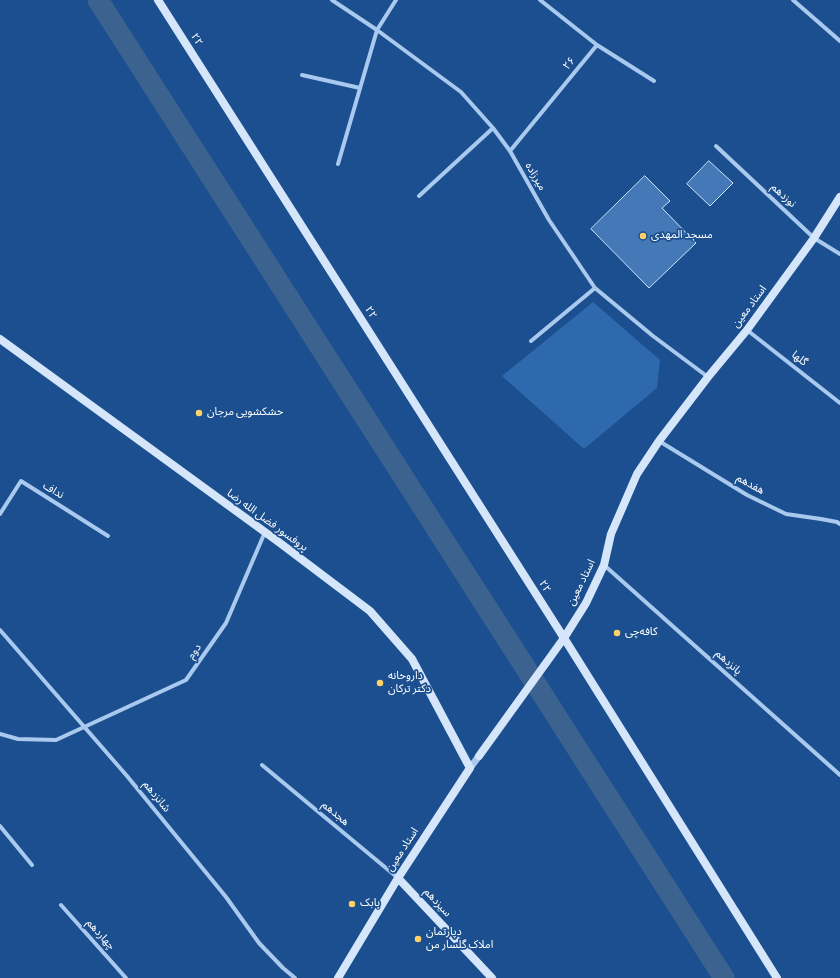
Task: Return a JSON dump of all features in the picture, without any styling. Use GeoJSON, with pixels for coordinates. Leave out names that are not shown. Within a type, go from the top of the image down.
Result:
{"type":"FeatureCollection","features":[{"type":"Feature","properties":{"kind":"main road","name":"۲۲"},"geometry":{"type":"LineString","coordinates":[[158,0],[564,638],[777,978]]}},
{"type":"Feature","properties":{"kind":"main road","name":"استاد معین"},"geometry":{"type":"LineString","coordinates":[[479,756],[564,638],[586,604],[604,565],[611,534],[637,474],[659,440],[708,377],[748,330],[814,238],[840,197]]}},
{"type":"Feature","properties":{"kind":"main road","name":"پروفسور فضل الله رضا"},"geometry":{"type":"LineString","coordinates":[[0,339],[265,532],[370,611],[412,659],[470,768]]}},
{"type":"Feature","properties":{"kind":"main road","name":"استاد معین"},"geometry":{"type":"LineString","coordinates":[[341,976],[398,878],[470,768]]}},
{"type":"Feature","properties":{"kind":"main road","name":"سیزدهم"},"geometry":{"type":"LineString","coordinates":[[398,878],[492,978]]}},
{"type":"Feature","properties":{"kind":"street","name":"میرزاده"},"geometry":{"type":"LineString","coordinates":[[332,0],[377,30],[460,92],[493,128],[510,150],[549,220],[595,288],[653,336],[708,377]]}},
{"type":"Feature","properties":{"kind":"street"},"geometry":{"type":"LineString","coordinates":[[338,164],[377,30],[396,0]]}},
{"type":"Feature","properties":{"kind":"street"},"geometry":{"type":"LineString","coordinates":[[540,0],[597,45],[654,81]]}},
{"type":"Feature","properties":{"kind":"street"},"geometry":{"type":"LineString","coordinates":[[793,0],[840,41]]}},
{"type":"Feature","properties":{"kind":"street","name":"۲۶"},"geometry":{"type":"LineString","coordinates":[[510,150],[597,45]]}},
{"type":"Feature","properties":{"kind":"street"},"geometry":{"type":"LineString","coordinates":[[302,75],[360,88]]}},
{"type":"Feature","properties":{"kind":"street"},"geometry":{"type":"LineString","coordinates":[[419,196],[493,128]]}},
{"type":"Feature","properties":{"kind":"street","name":"نوزدهم"},"geometry":{"type":"LineString","coordinates":[[716,146],[814,238],[840,254]]}},
{"type":"Feature","properties":{"kind":"street"},"geometry":{"type":"LineString","coordinates":[[531,341],[595,288]]}},
{"type":"Feature","properties":{"kind":"street","name":"گلها"},"geometry":{"type":"LineString","coordinates":[[748,330],[840,403]]}},
{"type":"Feature","properties":{"kind":"street","name":"هفدهم"},"geometry":{"type":"LineString","coordinates":[[659,440],[747,495],[786,514],[839,522]]}},
{"type":"Feature","properties":{"kind":"street","name":"نداف"},"geometry":{"type":"LineString","coordinates":[[0,514],[21,482],[108,536]]}},
{"type":"Feature","properties":{"kind":"street","name":"دوم"},"geometry":{"type":"LineString","coordinates":[[0,734],[18,739],[56,740],[186,680],[226,623],[265,532]]}},
{"type":"Feature","properties":{"kind":"street","name":"پانزدهم"},"geometry":{"type":"LineString","coordinates":[[604,565],[840,775]]}},
{"type":"Feature","properties":{"kind":"street","name":"شانزدهم"},"geometry":{"type":"LineString","coordinates":[[0,630],[127,776],[216,885],[259,943],[295,978]]}},
{"type":"Feature","properties":{"kind":"street","name":"استاد معین"},"geometry":{"type":"LineString","coordinates":[[470,768],[479,756]]}},
{"type":"Feature","properties":{"kind":"street","name":"هجدهم"},"geometry":{"type":"LineString","coordinates":[[262,764],[398,878]]}},
{"type":"Feature","properties":{"kind":"street"},"geometry":{"type":"LineString","coordinates":[[0,826],[32,866]]}},
{"type":"Feature","properties":{"kind":"street","name":"چهاردهم"},"geometry":{"type":"LineString","coordinates":[[61,905],[126,978]]}},
{"type":"Feature","properties":{"kind":"shaded area"},"geometry":{"type":"Polygon","coordinates":[[[593,302],[660,360],[657,388],[584,449],[502,376],[593,302]]]}},
{"type":"Feature","properties":{"kind":"building"},"geometry":{"type":"Polygon","coordinates":[[[709,161],[733,183],[710,206],[687,184],[709,161]]]}},
{"type":"Feature","properties":{"kind":"building","name":"مسجد المهدی"},"geometry":{"type":"Polygon","coordinates":[[[645,176],[670,201],[662,208],[696,243],[649,288],[591,229],[645,176]]]}},
{"type":"Feature","properties":{"kind":"waterway"},"geometry":{"type":"LineString","coordinates":[[98,0],[724,978]]}},
{"type":"Feature","properties":{"kind":"place","name":"مسجد المهدی"},"geometry":{"type":"Point","coordinates":[643,236]}},
{"type":"Feature","properties":{"kind":"place","name":"خشکشویی مرجان"},"geometry":{"type":"Point","coordinates":[199,413]}},
{"type":"Feature","properties":{"kind":"place","name":"کافه‌چی"},"geometry":{"type":"Point","coordinates":[617,633]}},
{"type":"Feature","properties":{"kind":"place","name":"داروخانه دکتر ترکان"},"geometry":{"type":"Point","coordinates":[380,683]}},
{"type":"Feature","properties":{"kind":"place","name":"بابک"},"geometry":{"type":"Point","coordinates":[352,904]}},
{"type":"Feature","properties":{"kind":"place","name":"دپارتمان املاک گلسار من"},"geometry":{"type":"Point","coordinates":[418,939]}}]}
